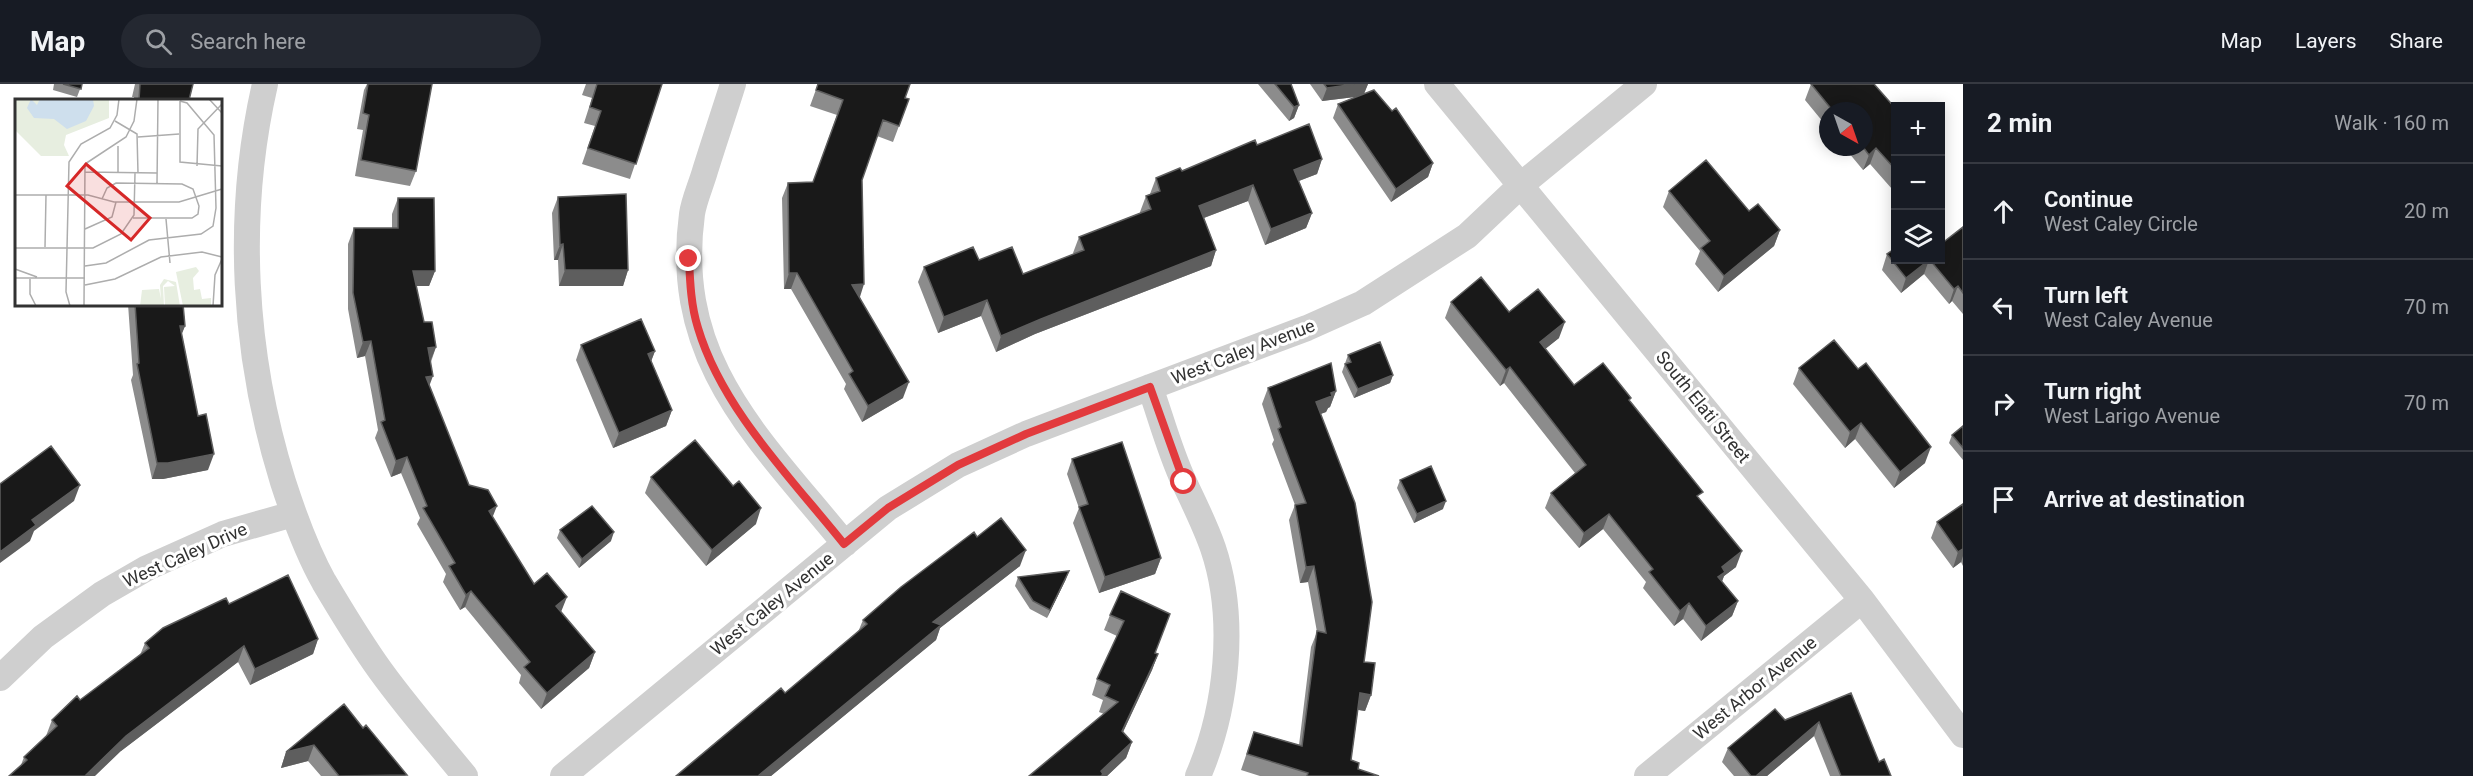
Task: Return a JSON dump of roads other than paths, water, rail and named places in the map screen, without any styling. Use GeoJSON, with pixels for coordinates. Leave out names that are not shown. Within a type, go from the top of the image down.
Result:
{"type":"FeatureCollection","features":[{"type":"Feature","properties":{"kind":"street"},"geometry":{"type":"LineString","coordinates":[[265,84],[256,123],[249,177],[247,284],[255,365],[267,432],[293,514],[324,581],[375,664],[465,776]]}},
{"type":"Feature","properties":{"kind":"street"},"geometry":{"type":"LineString","coordinates":[[733,84],[692,212],[689,259],[691,292],[697,325],[717,374],[738,411],[844,544]]}},
{"type":"Feature","properties":{"kind":"street","name":"South Elati Street"},"geometry":{"type":"LineString","coordinates":[[1437,84],[1862,600],[1963,735]]}},
{"type":"Feature","properties":{"kind":"street","name":"West Caley Avenue"},"geometry":{"type":"LineString","coordinates":[[563,776],[888,508],[958,465],[1026,434],[1307,328],[1363,303],[1467,236],[1521,185],[1644,84]]}},
{"type":"Feature","properties":{"kind":"street"},"geometry":{"type":"LineString","coordinates":[[1150,387],[1184,482],[1214,550],[1221,585],[1227,636],[1226,669],[1212,743],[1198,776]]}},
{"type":"Feature","properties":{"kind":"street","name":"West Caley Drive"},"geometry":{"type":"LineString","coordinates":[[0,678],[43,637],[102,594],[147,568],[223,534],[293,514]]}},
{"type":"Feature","properties":{"kind":"street","name":"West Arbor Avenue"},"geometry":{"type":"LineString","coordinates":[[1647,776],[1862,600]]}}]}
